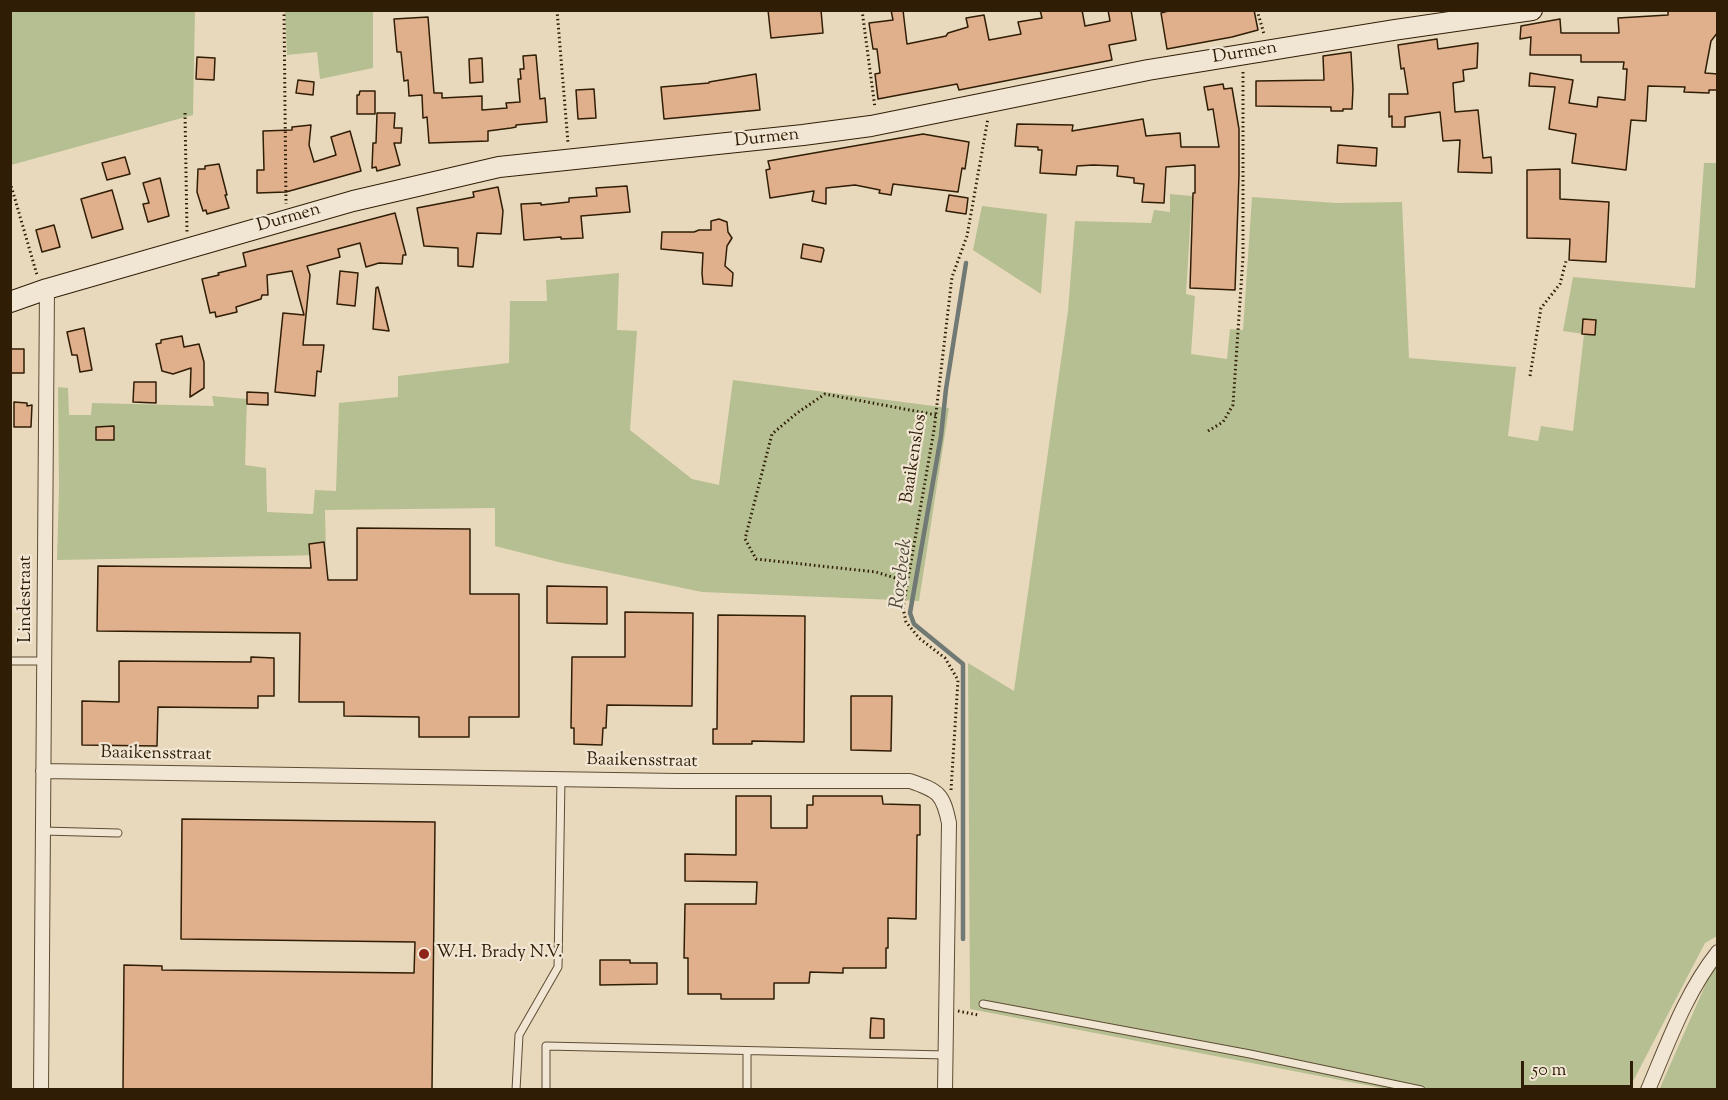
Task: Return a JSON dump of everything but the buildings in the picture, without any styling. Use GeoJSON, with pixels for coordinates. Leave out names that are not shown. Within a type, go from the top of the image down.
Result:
{"type":"FeatureCollection","features":[{"type":"Feature","properties":{"kind":"street","name":"Durmen"},"geometry":{"type":"LineString","coordinates":[[10,302],[44,290],[364,198],[499,167],[878,125],[1148,70],[1488,15],[1520,12]]}},
{"type":"Feature","properties":{"kind":"street","name":"Lindestraat"},"geometry":{"type":"LineString","coordinates":[[41,1089],[44,290]]}},
{"type":"Feature","properties":{"kind":"street","name":"Baaikensstraat"},"geometry":{"type":"LineString","coordinates":[[43,771],[677,781],[910,781],[930,788],[945,802]]}},
{"type":"Feature","properties":{"kind":"street"},"geometry":{"type":"LineString","coordinates":[[945,802],[949,823],[945,1089]]}},
{"type":"Feature","properties":{"kind":"street"},"geometry":{"type":"LineString","coordinates":[[1648,1089],[1685,1007],[1718,952]]}},
{"type":"Feature","properties":{"kind":"lane"},"geometry":{"type":"LineString","coordinates":[[10,660],[44,661]]}},
{"type":"Feature","properties":{"kind":"lane"},"geometry":{"type":"LineString","coordinates":[[516,1089],[519,1035],[558,967],[561,778]]}},
{"type":"Feature","properties":{"kind":"lane"},"geometry":{"type":"LineString","coordinates":[[43,831],[118,833]]}},
{"type":"Feature","properties":{"kind":"lane"},"geometry":{"type":"LineString","coordinates":[[983,1004],[1421,1089]]}},
{"type":"Feature","properties":{"kind":"lane"},"geometry":{"type":"LineString","coordinates":[[546,1089],[546,1046],[946,1055]]}},
{"type":"Feature","properties":{"kind":"lane"},"geometry":{"type":"LineString","coordinates":[[747,1051],[747,1089]]}},
{"type":"Feature","properties":{"kind":"path"},"geometry":{"type":"LineString","coordinates":[[284,10],[286,220]]}},
{"type":"Feature","properties":{"kind":"path"},"geometry":{"type":"LineString","coordinates":[[557,10],[569,160]]}},
{"type":"Feature","properties":{"kind":"path"},"geometry":{"type":"LineString","coordinates":[[862,10],[878,125]]}},
{"type":"Feature","properties":{"kind":"path"},"geometry":{"type":"LineString","coordinates":[[1257,10],[1268,50]]}},
{"type":"Feature","properties":{"kind":"path"},"geometry":{"type":"LineString","coordinates":[[1208,431],[1223,422],[1233,405],[1243,257],[1242,55]]}},
{"type":"Feature","properties":{"kind":"path","name":"Baaikenslos"},"geometry":{"type":"LineString","coordinates":[[945,802],[951,791],[958,680],[945,658],[919,638],[906,622],[903,608],[936,414],[952,277],[967,236],[991,102]]}},
{"type":"Feature","properties":{"kind":"path"},"geometry":{"type":"LineString","coordinates":[[185,113],[188,248]]}},
{"type":"Feature","properties":{"kind":"path"},"geometry":{"type":"LineString","coordinates":[[10,182],[44,290]]}},
{"type":"Feature","properties":{"kind":"path"},"geometry":{"type":"LineString","coordinates":[[1530,376],[1541,308],[1560,284],[1566,261]]}},
{"type":"Feature","properties":{"kind":"path"},"geometry":{"type":"LineString","coordinates":[[908,582],[876,572],[756,560],[745,539],[772,434],[825,394],[936,414]]}},
{"type":"Feature","properties":{"kind":"green space"},"geometry":{"type":"Polygon","coordinates":[[[11,10],[195,11],[193,115],[11,165],[11,10]]]}},
{"type":"Feature","properties":{"kind":"green space"},"geometry":{"type":"Polygon","coordinates":[[[285,11],[373,11],[373,68],[320,79],[317,52],[287,55],[285,11]]]}},
{"type":"Feature","properties":{"kind":"green space"},"geometry":{"type":"Polygon","coordinates":[[[1704,163],[1717,163],[1717,936],[1705,943],[1629,1089],[1387,1089],[970,1009],[968,663],[1014,691],[1068,311],[1075,221],[1151,223],[1154,210],[1170,212],[1170,194],[1192,196],[1186,294],[1195,296],[1191,354],[1227,359],[1230,329],[1243,330],[1252,197],[1336,203],[1402,202],[1409,358],[1516,367],[1508,436],[1538,441],[1541,426],[1573,431],[1584,334],[1563,331],[1573,277],[1695,288],[1704,163]]]}},
{"type":"Feature","properties":{"kind":"green space"},"geometry":{"type":"Polygon","coordinates":[[[982,206],[1047,214],[1041,294],[973,250],[982,206]]]}},
{"type":"Feature","properties":{"kind":"green space"},"geometry":{"type":"Polygon","coordinates":[[[619,273],[617,330],[637,331],[630,430],[692,479],[719,485],[733,380],[949,408],[919,601],[702,592],[558,562],[495,546],[495,508],[325,510],[326,555],[57,560],[58,387],[68,388],[69,415],[91,415],[92,403],[214,406],[212,396],[247,399],[245,465],[266,468],[267,512],[313,514],[315,490],[336,491],[339,403],[398,397],[398,376],[509,363],[510,301],[547,301],[546,280],[619,273]]]}},
{"type":"Feature","properties":{"kind":"green space"},"geometry":{"type":"Polygon","coordinates":[[[1717,964],[1717,1089],[1659,1090],[1712,970],[1717,964]]]}},
{"type":"Feature","properties":{"kind":"waterway","name":"Rozebeek"},"geometry":{"type":"LineString","coordinates":[[963,939],[963,664],[914,624],[910,613],[941,436],[966,263]]}},
{"type":"Feature","properties":{"kind":"place","name":"W.H. Brady N.V."},"geometry":{"type":"Point","coordinates":[424,954]}}]}
